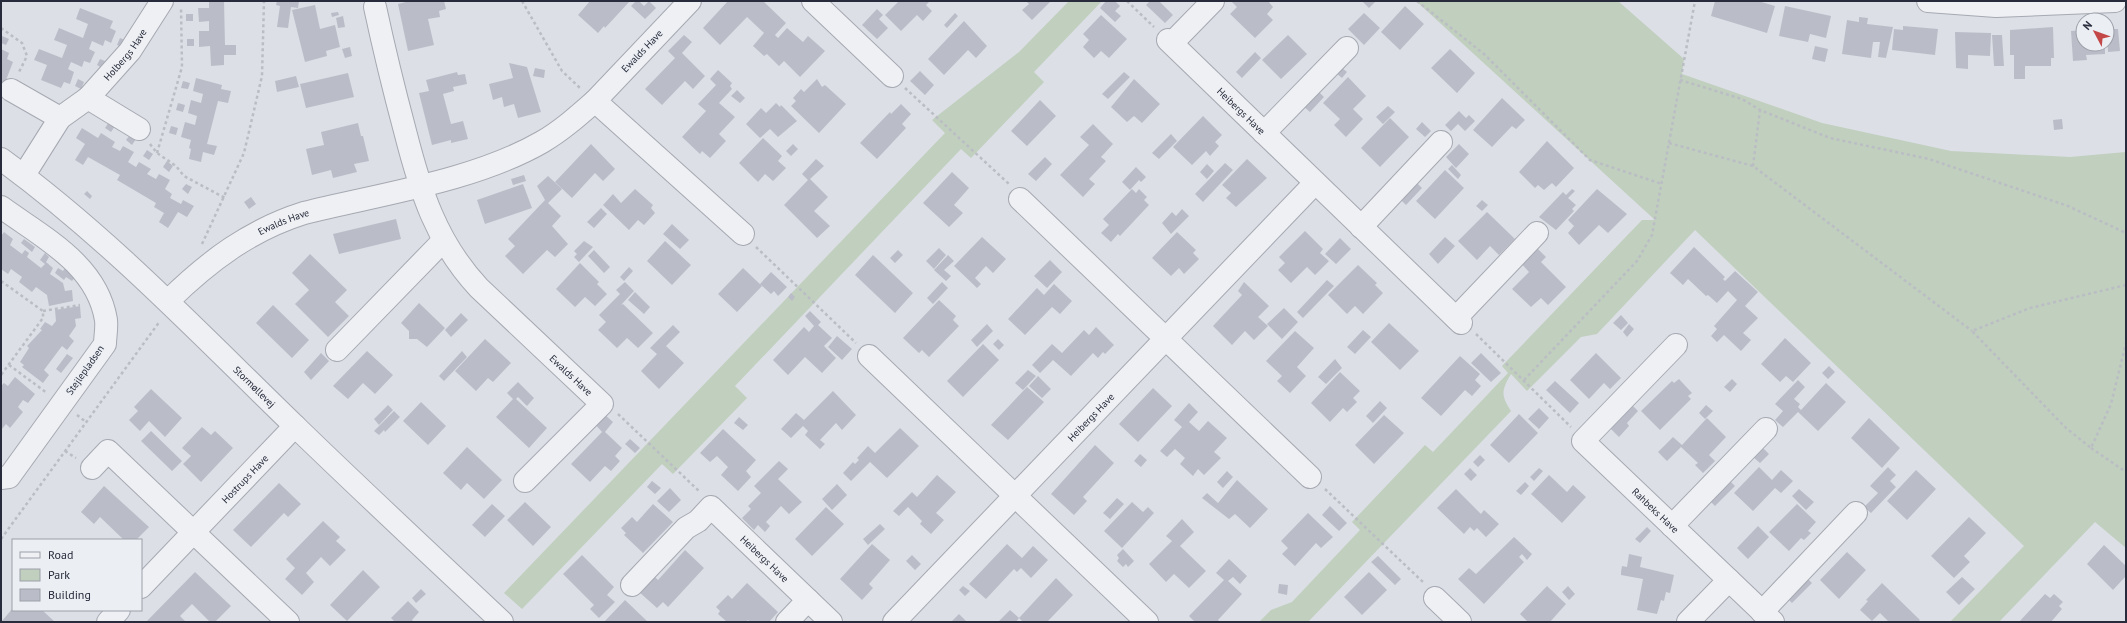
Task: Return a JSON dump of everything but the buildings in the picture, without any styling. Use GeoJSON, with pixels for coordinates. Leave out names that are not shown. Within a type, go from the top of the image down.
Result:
{"type":"FeatureCollection","features":[{"type":"Feature","properties":{"kind":"street","name":"Ewalds Have"},"geometry":{"type":"LineString","coordinates":[[171,303],[201,270],[237,243],[278,222],[311,211],[419,186],[466,173],[510,158],[543,142],[571,122],[595,101],[690,1]]}},
{"type":"Feature","properties":{"kind":"street"},"geometry":{"type":"LineString","coordinates":[[813,1],[892,76]]}},
{"type":"Feature","properties":{"kind":"street"},"geometry":{"type":"LineString","coordinates":[[1170,42],[1213,1]]}},
{"type":"Feature","properties":{"kind":"street"},"geometry":{"type":"LineString","coordinates":[[1928,1],[1996,6],[2115,1]]}},
{"type":"Feature","properties":{"kind":"street","name":"Holbergs Have"},"geometry":{"type":"LineString","coordinates":[[24,175],[60,118],[88,98],[130,51],[155,3]]}},
{"type":"Feature","properties":{"kind":"street","name":"Ewalds Have"},"geometry":{"type":"LineString","coordinates":[[375,7],[395,96],[419,186],[443,241],[464,271],[479,288],[602,404]]}},
{"type":"Feature","properties":{"kind":"street","name":"Heibergs Have"},"geometry":{"type":"LineString","coordinates":[[1170,42],[1458,321]]}},
{"type":"Feature","properties":{"kind":"street"},"geometry":{"type":"LineString","coordinates":[[1264,133],[1347,48]]}},
{"type":"Feature","properties":{"kind":"street"},"geometry":{"type":"LineString","coordinates":[[11,90],[60,118]]}},
{"type":"Feature","properties":{"kind":"street"},"geometry":{"type":"LineString","coordinates":[[88,98],[139,129]]}},
{"type":"Feature","properties":{"kind":"street"},"geometry":{"type":"LineString","coordinates":[[595,101],[743,234]]}},
{"type":"Feature","properties":{"kind":"street"},"geometry":{"type":"LineString","coordinates":[[1361,227],[1441,142]]}},
{"type":"Feature","properties":{"kind":"street","name":"Stormøllevej"},"geometry":{"type":"LineString","coordinates":[[1,159],[24,175],[171,303],[295,426],[502,622]]}},
{"type":"Feature","properties":{"kind":"street","name":"Heibergs Have"},"geometry":{"type":"LineString","coordinates":[[894,622],[1315,183]]}},
{"type":"Feature","properties":{"kind":"street"},"geometry":{"type":"LineString","coordinates":[[1020,199],[1310,477]]}},
{"type":"Feature","properties":{"kind":"street","name":"Stejlepladsen"},"geometry":{"type":"LineString","coordinates":[[1,207],[63,252],[89,276],[100,301],[106,321],[105,344],[9,476],[1,478]]}},
{"type":"Feature","properties":{"kind":"street"},"geometry":{"type":"LineString","coordinates":[[63,252],[84,226]]}},
{"type":"Feature","properties":{"kind":"street"},"geometry":{"type":"LineString","coordinates":[[1458,321],[1536,233]]}},
{"type":"Feature","properties":{"kind":"street"},"geometry":{"type":"LineString","coordinates":[[337,350],[443,241]]}},
{"type":"Feature","properties":{"kind":"street"},"geometry":{"type":"LineString","coordinates":[[1583,441],[1676,345]]}},
{"type":"Feature","properties":{"kind":"street"},"geometry":{"type":"LineString","coordinates":[[869,356],[1147,622]]}},
{"type":"Feature","properties":{"kind":"street"},"geometry":{"type":"LineString","coordinates":[[525,481],[602,404]]}},
{"type":"Feature","properties":{"kind":"street","name":"Hostrups Have"},"geometry":{"type":"LineString","coordinates":[[142,586],[295,426]]}},
{"type":"Feature","properties":{"kind":"street"},"geometry":{"type":"LineString","coordinates":[[1672,526],[1766,429]]}},
{"type":"Feature","properties":{"kind":"street","name":"Rahbeks Have"},"geometry":{"type":"LineString","coordinates":[[1583,441],[1768,617]]}},
{"type":"Feature","properties":{"kind":"street"},"geometry":{"type":"LineString","coordinates":[[92,468],[108,451],[288,622]]}},
{"type":"Feature","properties":{"kind":"street"},"geometry":{"type":"LineString","coordinates":[[1768,617],[1856,513]]}},
{"type":"Feature","properties":{"kind":"street"},"geometry":{"type":"LineString","coordinates":[[632,585],[686,528],[705,514]]}},
{"type":"Feature","properties":{"kind":"street","name":"Heibergs Have"},"geometry":{"type":"LineString","coordinates":[[705,514],[808,600],[831,622]]}},
{"type":"Feature","properties":{"kind":"street"},"geometry":{"type":"LineString","coordinates":[[1688,622],[1729,580]]}},
{"type":"Feature","properties":{"kind":"street"},"geometry":{"type":"LineString","coordinates":[[1435,598],[1460,622]]}},
{"type":"Feature","properties":{"kind":"street"},"geometry":{"type":"LineString","coordinates":[[787,622],[808,600]]}},
{"type":"Feature","properties":{"kind":"street"},"geometry":{"type":"LineString","coordinates":[[108,622],[118,611]]}},
{"type":"Feature","properties":{"kind":"path"},"geometry":{"type":"LineString","coordinates":[[157,153],[182,67],[182,1]]}},
{"type":"Feature","properties":{"kind":"path"},"geometry":{"type":"LineString","coordinates":[[201,270],[200,248],[225,198],[244,153],[262,76],[264,1]]}},
{"type":"Feature","properties":{"kind":"path"},"geometry":{"type":"LineString","coordinates":[[522,1],[562,71],[595,101]]}},
{"type":"Feature","properties":{"kind":"path"},"geometry":{"type":"LineString","coordinates":[[1127,1],[1170,42]]}},
{"type":"Feature","properties":{"kind":"path"},"geometry":{"type":"LineString","coordinates":[[1417,1],[1484,54],[1590,160],[1662,184]]}},
{"type":"Feature","properties":{"kind":"path"},"geometry":{"type":"LineString","coordinates":[[1524,380],[1637,261],[1652,235],[1695,1]]}},
{"type":"Feature","properties":{"kind":"path"},"geometry":{"type":"LineString","coordinates":[[1,28],[22,43],[26,56],[11,90]]}},
{"type":"Feature","properties":{"kind":"path"},"geometry":{"type":"LineString","coordinates":[[892,76],[1016,191],[1020,199]]}},
{"type":"Feature","properties":{"kind":"path"},"geometry":{"type":"LineString","coordinates":[[1680,80],[1742,99],[1760,110],[1830,138],[1929,159],[2068,206],[2126,233]]}},
{"type":"Feature","properties":{"kind":"path"},"geometry":{"type":"LineString","coordinates":[[1753,166],[1760,110]]}},
{"type":"Feature","properties":{"kind":"path"},"geometry":{"type":"LineString","coordinates":[[139,129],[157,153],[176,166],[184,176],[225,198]]}},
{"type":"Feature","properties":{"kind":"path"},"geometry":{"type":"LineString","coordinates":[[1669,143],[1753,166],[1972,331],[2066,428],[2091,448],[2126,472]]}},
{"type":"Feature","properties":{"kind":"path"},"geometry":{"type":"LineString","coordinates":[[743,234],[869,356]]}},
{"type":"Feature","properties":{"kind":"path"},"geometry":{"type":"LineString","coordinates":[[1,281],[43,311],[100,301]]}},
{"type":"Feature","properties":{"kind":"path"},"geometry":{"type":"LineString","coordinates":[[1972,331],[2030,308],[2126,286]]}},
{"type":"Feature","properties":{"kind":"path"},"geometry":{"type":"LineString","coordinates":[[1,539],[159,323],[171,303]]}},
{"type":"Feature","properties":{"kind":"path"},"geometry":{"type":"LineString","coordinates":[[1,375],[43,318],[43,311]]}},
{"type":"Feature","properties":{"kind":"path"},"geometry":{"type":"LineString","coordinates":[[1458,321],[1470,328],[1524,380],[1583,441]]}},
{"type":"Feature","properties":{"kind":"path"},"geometry":{"type":"LineString","coordinates":[[2091,448],[2111,404],[2126,343]]}},
{"type":"Feature","properties":{"kind":"path"},"geometry":{"type":"LineString","coordinates":[[602,404],[607,404],[708,500],[705,514]]}},
{"type":"Feature","properties":{"kind":"path"},"geometry":{"type":"LineString","coordinates":[[1310,477],[1428,586],[1435,598]]}},
{"type":"Feature","properties":{"kind":"green space"},"geometry":{"type":"Polygon","coordinates":[[[1069,1],[1102,1],[1034,72],[1044,82],[971,158],[961,149],[735,386],[747,398],[673,474],[662,464],[522,609],[504,593],[945,133],[932,120],[1019,52],[1069,1]]]}},
{"type":"Feature","properties":{"kind":"green space"},"geometry":{"type":"Polygon","coordinates":[[[1416,1],[1618,1],[1684,59],[1682,74],[1822,123],[1951,151],[2070,157],[2126,152],[2126,548],[2095,522],[1999,622],[1950,622],[2024,546],[1695,230],[1597,334],[1581,337],[1527,391],[1511,374],[1505,385],[1504,397],[1511,411],[1308,622],[1259,622],[1271,610],[1292,602],[1360,530],[1352,522],[1425,445],[1433,452],[1508,373],[1502,366],[1642,220],[1655,220],[1416,1]]]}}]}
